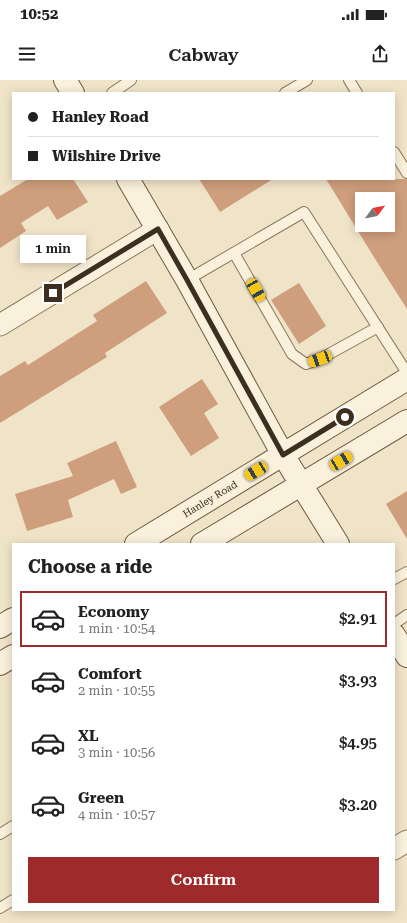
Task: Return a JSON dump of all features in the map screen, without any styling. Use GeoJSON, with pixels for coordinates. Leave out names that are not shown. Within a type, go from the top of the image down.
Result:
{"type":"FeatureCollection","features":[{"type":"Feature","properties":{"kind":"main road"},"geometry":{"type":"LineString","coordinates":[[65,80],[72,92]]}},
{"type":"Feature","properties":{"kind":"main road"},"geometry":{"type":"LineString","coordinates":[[134,181],[158,229],[283,455],[337,543]]}},
{"type":"Feature","properties":{"kind":"main road","name":"Hanley Road"},"geometry":{"type":"LineString","coordinates":[[138,543],[407,379]]}},
{"type":"Feature","properties":{"kind":"main road"},"geometry":{"type":"LineString","coordinates":[[204,543],[407,421]]}},
{"type":"Feature","properties":{"kind":"main road"},"geometry":{"type":"LineString","coordinates":[[0,627],[12,620]]}},
{"type":"Feature","properties":{"kind":"main road"},"geometry":{"type":"LineString","coordinates":[[395,637],[407,656]]}},
{"type":"Feature","properties":{"kind":"main road"},"geometry":{"type":"LineString","coordinates":[[0,664],[12,657]]}},
{"type":"Feature","properties":{"kind":"street"},"geometry":{"type":"LineString","coordinates":[[0,324],[158,229]]}},
{"type":"Feature","properties":{"kind":"street"},"geometry":{"type":"LineString","coordinates":[[395,849],[407,841]]}},
{"type":"Feature","properties":{"kind":"lane"},"geometry":{"type":"LineString","coordinates":[[113,92],[131,80]]}},
{"type":"Feature","properties":{"kind":"lane"},"geometry":{"type":"LineString","coordinates":[[287,92],[307,80]]}},
{"type":"Feature","properties":{"kind":"lane"},"geometry":{"type":"LineString","coordinates":[[349,80],[356,92]]}},
{"type":"Feature","properties":{"kind":"lane"},"geometry":{"type":"LineString","coordinates":[[395,154],[407,173]]}},
{"type":"Feature","properties":{"kind":"lane"},"geometry":{"type":"LineString","coordinates":[[187,280],[304,212],[407,373]]}},
{"type":"Feature","properties":{"kind":"lane"},"geometry":{"type":"LineString","coordinates":[[234,253],[292,354],[306,364],[320,359],[378,327]]}},
{"type":"Feature","properties":{"kind":"lane"},"geometry":{"type":"LineString","coordinates":[[395,578],[407,572]]}},
{"type":"Feature","properties":{"kind":"lane"},"geometry":{"type":"LineString","coordinates":[[395,623],[407,615]]}},
{"type":"Feature","properties":{"kind":"lane"},"geometry":{"type":"LineString","coordinates":[[0,834],[12,827]]}},
{"type":"Feature","properties":{"kind":"lane"},"geometry":{"type":"LineString","coordinates":[[0,908],[12,901]]}},
{"type":"Feature","properties":{"kind":"building"},"geometry":{"type":"Polygon","coordinates":[[[407,179],[407,309],[359,232],[395,232],[395,192],[355,192],[355,226],[327,180],[407,179]]]}},
{"type":"Feature","properties":{"kind":"building"},"geometry":{"type":"Polygon","coordinates":[[[26,180],[74,180],[88,202],[57,220],[48,206],[21,223],[26,231],[0,248],[0,196],[26,180]]]}},
{"type":"Feature","properties":{"kind":"building"},"geometry":{"type":"Polygon","coordinates":[[[200,180],[271,180],[220,212],[200,180]]]}},
{"type":"Feature","properties":{"kind":"building"},"geometry":{"type":"Polygon","coordinates":[[[146,281],[167,313],[105,353],[107,357],[0,423],[0,376],[25,361],[28,365],[97,321],[93,315],[146,281]]]}},
{"type":"Feature","properties":{"kind":"building"},"geometry":{"type":"Polygon","coordinates":[[[299,283],[326,326],[299,344],[271,300],[299,283]]]}},
{"type":"Feature","properties":{"kind":"building"},"geometry":{"type":"Polygon","coordinates":[[[202,379],[218,404],[204,413],[219,438],[191,456],[159,407],[202,379]]]}},
{"type":"Feature","properties":{"kind":"building"},"geometry":{"type":"Polygon","coordinates":[[[116,441],[137,487],[121,494],[114,479],[68,500],[73,517],[27,531],[15,494],[73,476],[67,463],[116,441]]]}},
{"type":"Feature","properties":{"kind":"building"},"geometry":{"type":"Polygon","coordinates":[[[407,491],[407,539],[386,504],[407,491]]]}},
{"type":"Feature","properties":{"kind":"route"},"geometry":{"type":"LineString","coordinates":[[53,293],[158,229],[283,455],[345,417]]}}]}
